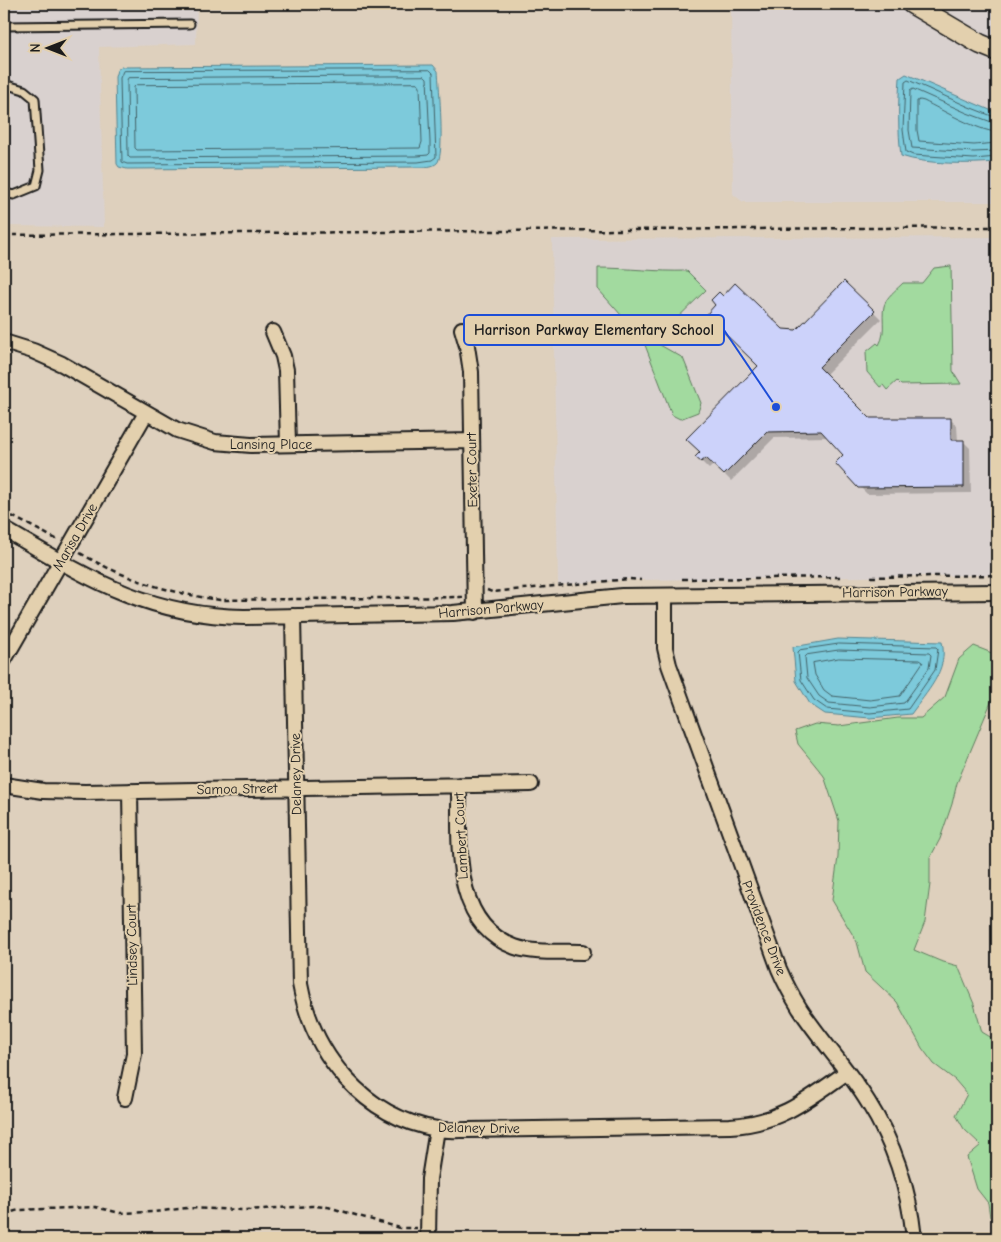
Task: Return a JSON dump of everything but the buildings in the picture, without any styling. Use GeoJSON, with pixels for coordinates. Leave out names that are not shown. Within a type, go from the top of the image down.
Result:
{"type":"FeatureCollection","features":[{"type":"Feature","properties":{"kind":"street"},"geometry":{"type":"LineString","coordinates":[[912,4],[980,44],[997,51]]}},
{"type":"Feature","properties":{"kind":"street","name":"Exeter Court"},"geometry":{"type":"LineString","coordinates":[[462,329],[470,359],[475,612]]}},
{"type":"Feature","properties":{"kind":"street"},"geometry":{"type":"LineString","coordinates":[[273,332],[283,356],[286,370],[288,444]]}},
{"type":"Feature","properties":{"kind":"street","name":"Lansing Place"},"geometry":{"type":"LineString","coordinates":[[4,342],[33,351],[62,364],[177,430],[215,442],[244,445],[472,441]]}},
{"type":"Feature","properties":{"kind":"street","name":"Marisa Drive"},"geometry":{"type":"LineString","coordinates":[[4,660],[146,413]]}},
{"type":"Feature","properties":{"kind":"street","name":"Harrison Parkway"},"geometry":{"type":"LineString","coordinates":[[4,529],[98,583],[160,606],[216,616],[435,614],[475,612],[622,596],[997,592]]}},
{"type":"Feature","properties":{"kind":"street","name":"Providence Drive"},"geometry":{"type":"LineString","coordinates":[[665,596],[666,657],[773,954],[793,998],[876,1115],[893,1150],[910,1204],[914,1238]]}},
{"type":"Feature","properties":{"kind":"street","name":"Delaney Drive"},"geometry":{"type":"LineString","coordinates":[[293,616],[299,970],[303,1000],[312,1029],[328,1058],[358,1090],[396,1116],[437,1129],[743,1126],[768,1120],[790,1111],[847,1072]]}},
{"type":"Feature","properties":{"kind":"street","name":"Samoa Street"},"geometry":{"type":"LineString","coordinates":[[4,785],[65,792],[130,792],[531,784]]}},
{"type":"Feature","properties":{"kind":"street","name":"Lambert Court"},"geometry":{"type":"LineString","coordinates":[[459,785],[462,879],[468,899],[479,920],[499,939],[514,946],[535,951],[583,952]]}},
{"type":"Feature","properties":{"kind":"street","name":"Lindsey Court"},"geometry":{"type":"LineString","coordinates":[[125,1098],[134,1054],[130,792]]}},
{"type":"Feature","properties":{"kind":"street"},"geometry":{"type":"LineString","coordinates":[[428,1233],[429,1179],[437,1129]]}},
{"type":"Feature","properties":{"kind":"lane"},"geometry":{"type":"LineString","coordinates":[[4,26],[190,24]]}},
{"type":"Feature","properties":{"kind":"lane"},"geometry":{"type":"LineString","coordinates":[[4,84],[24,90],[35,99],[40,170],[36,186],[14,196],[4,194]]}},
{"type":"Feature","properties":{"kind":"path"},"geometry":{"type":"LineString","coordinates":[[4,235],[997,227]]}},
{"type":"Feature","properties":{"kind":"path"},"geometry":{"type":"LineString","coordinates":[[4,512],[104,567],[142,583],[188,595],[220,600],[462,597],[487,590],[492,592],[629,579],[641,580]]}},
{"type":"Feature","properties":{"kind":"path"},"geometry":{"type":"LineString","coordinates":[[872,577],[997,575]]}},
{"type":"Feature","properties":{"kind":"path"},"geometry":{"type":"LineString","coordinates":[[682,579],[844,577]]}},
{"type":"Feature","properties":{"kind":"path"},"geometry":{"type":"LineString","coordinates":[[4,1214],[19,1210],[95,1208],[120,1213],[188,1208],[245,1210],[328,1206],[400,1228],[428,1233]]}},
{"type":"Feature","properties":{"kind":"shaded area"},"geometry":{"type":"Polygon","coordinates":[[[4,4],[197,4],[196,44],[99,47],[104,227],[4,226],[4,4]]]}},
{"type":"Feature","properties":{"kind":"shaded area"},"geometry":{"type":"Polygon","coordinates":[[[731,4],[997,4],[997,202],[743,202],[733,194],[731,4]]]}},
{"type":"Feature","properties":{"kind":"shaded area"},"geometry":{"type":"Polygon","coordinates":[[[997,237],[997,575],[629,579],[558,585],[552,239],[997,237]]]}},
{"type":"Feature","properties":{"kind":"green space"},"geometry":{"type":"Polygon","coordinates":[[[951,266],[953,371],[961,384],[901,385],[897,381],[887,390],[883,385],[880,387],[867,372],[866,352],[877,343],[879,345],[882,339],[883,311],[886,301],[903,283],[922,283],[934,268],[951,266]]]}},
{"type":"Feature","properties":{"kind":"green space"},"geometry":{"type":"Polygon","coordinates":[[[598,268],[687,271],[706,290],[661,334],[660,345],[683,358],[701,403],[698,412],[680,419],[672,415],[645,345],[637,333],[598,289],[598,268]]]}},
{"type":"Feature","properties":{"kind":"green space"},"geometry":{"type":"Polygon","coordinates":[[[974,646],[997,655],[997,688],[957,783],[940,839],[930,858],[930,884],[925,922],[914,950],[958,966],[974,1004],[982,1032],[997,1041],[997,1220],[990,1217],[988,1203],[977,1189],[967,1157],[981,1145],[964,1129],[956,1115],[967,1094],[955,1080],[934,1064],[922,1048],[897,1002],[865,972],[857,942],[832,900],[838,857],[839,821],[824,776],[798,744],[795,731],[815,724],[839,726],[898,718],[921,718],[945,697],[959,659],[974,646]]]}},
{"type":"Feature","properties":{"kind":"water"},"geometry":{"type":"Polygon","coordinates":[[[433,65],[438,71],[441,148],[437,163],[433,165],[421,167],[127,169],[119,167],[117,164],[115,77],[117,70],[121,67],[433,65]]]}},
{"type":"Feature","properties":{"kind":"water"},"geometry":{"type":"Polygon","coordinates":[[[906,74],[997,113],[997,162],[936,162],[901,156],[899,88],[900,78],[906,74]]]}},
{"type":"Feature","properties":{"kind":"water"},"geometry":{"type":"Polygon","coordinates":[[[838,639],[942,642],[942,662],[935,681],[911,714],[870,718],[825,714],[810,704],[796,681],[793,647],[838,639]]]}},
{"type":"Feature","properties":{"kind":"place","name":"Harrison Parkway Elementary School"},"geometry":{"type":"Point","coordinates":[776,407]}}]}
